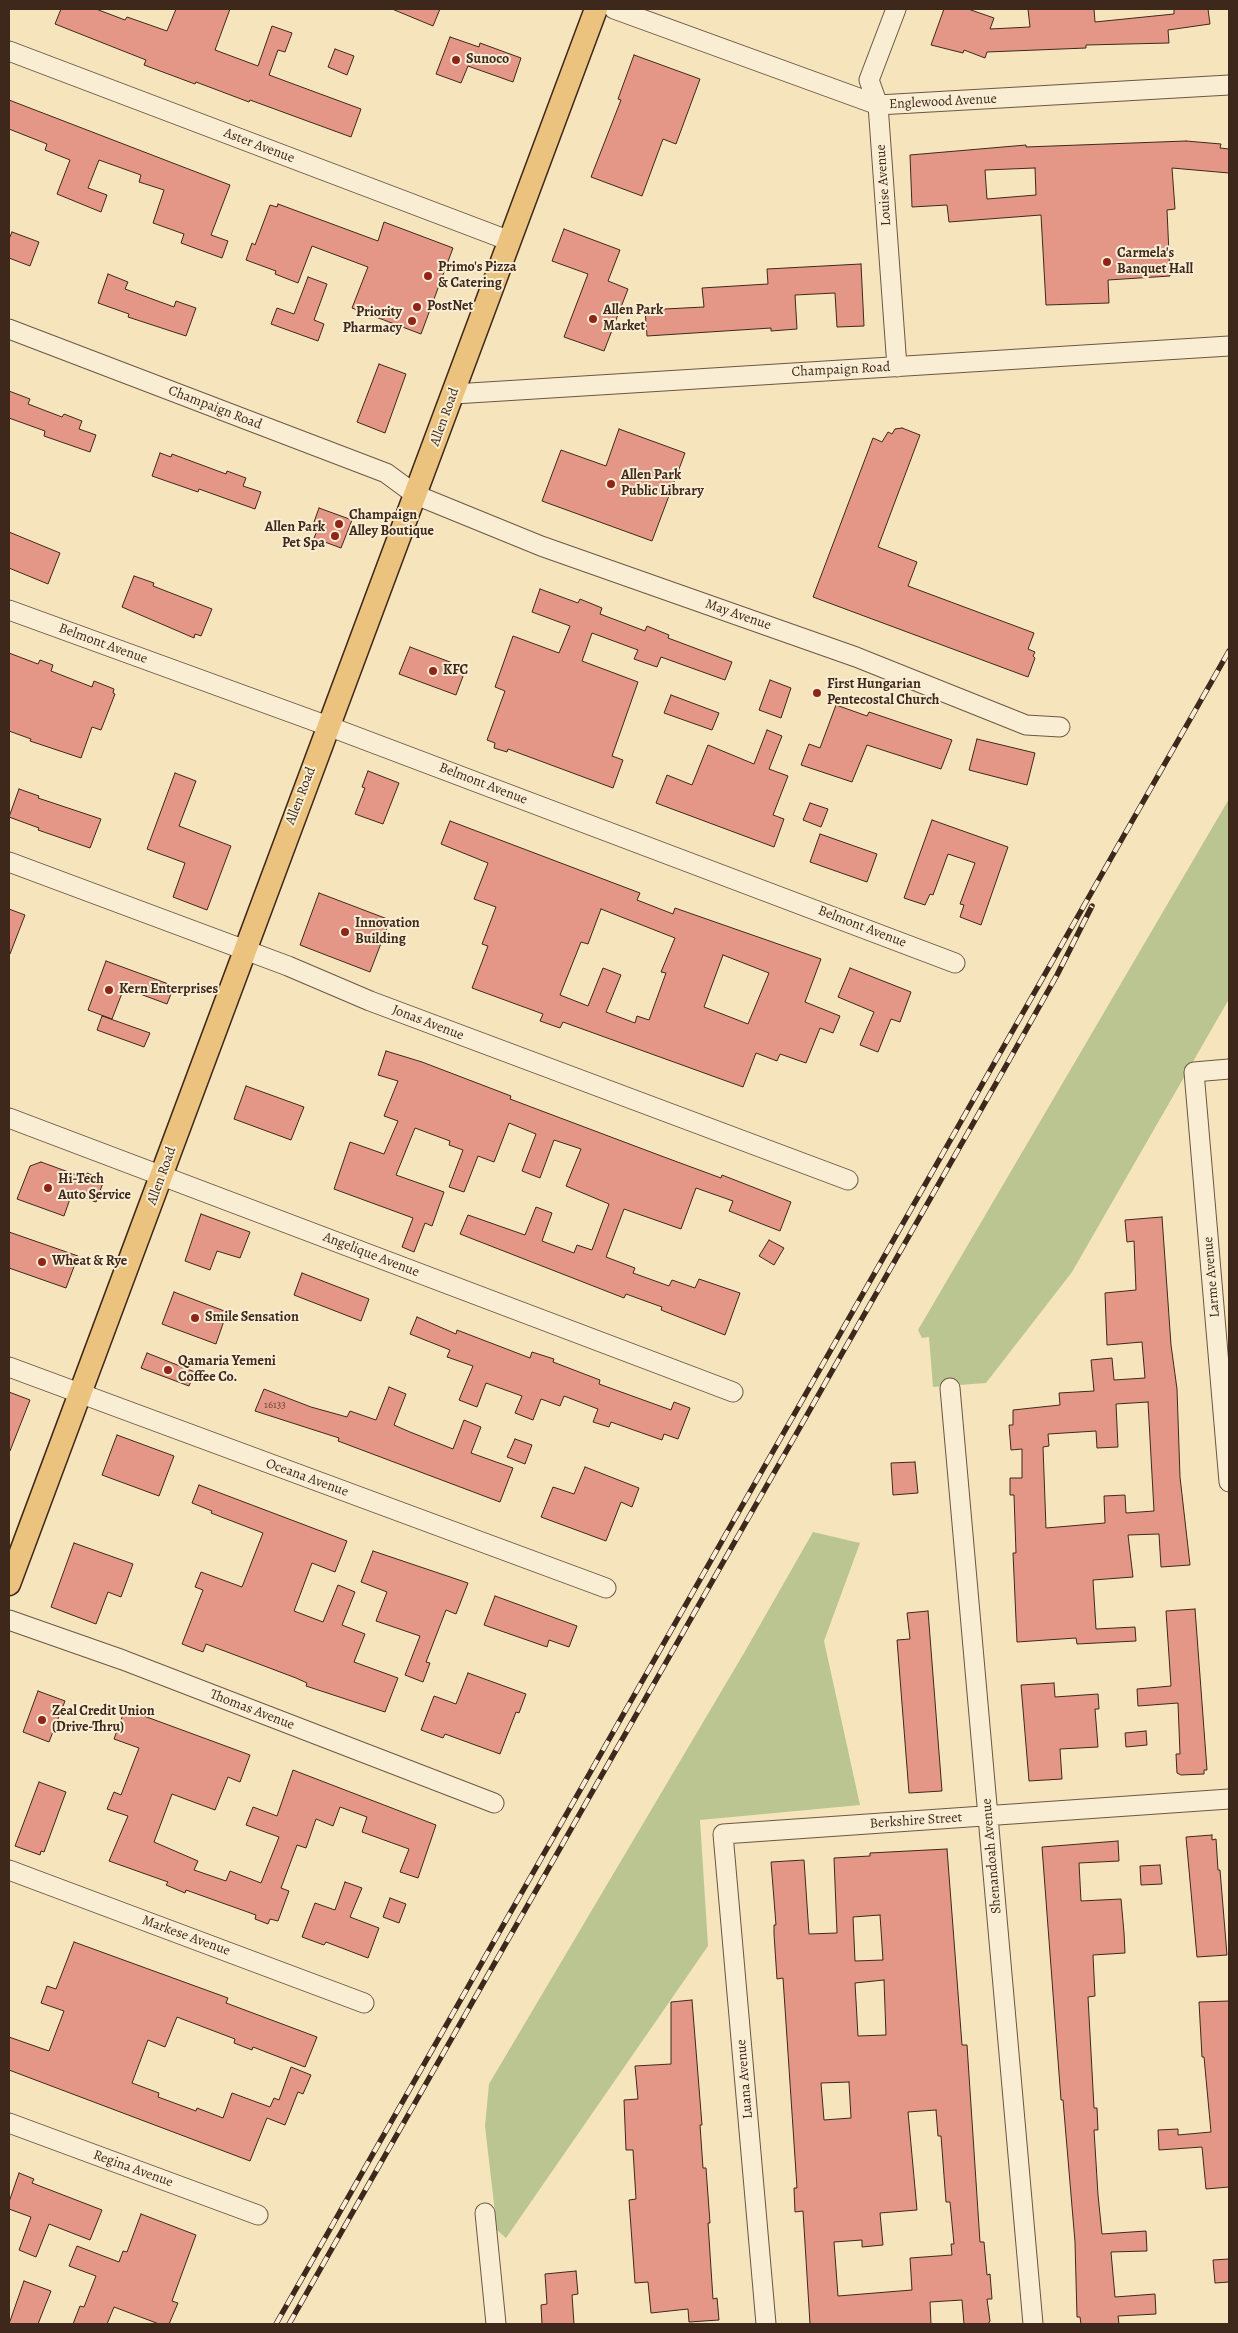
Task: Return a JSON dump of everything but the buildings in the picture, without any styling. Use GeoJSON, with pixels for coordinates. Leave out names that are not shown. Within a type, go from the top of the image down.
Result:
{"type":"FeatureCollection","features":[{"type":"Feature","properties":{"kind":"main road","name":"Allen Road"},"geometry":{"type":"LineString","coordinates":[[9,1584],[596,9]]}},
{"type":"Feature","properties":{"kind":"street","name":"Englewood Avenue"},"geometry":{"type":"LineString","coordinates":[[614,9],[878,106],[1229,85]]}},
{"type":"Feature","properties":{"kind":"street","name":"Louise Avenue"},"geometry":{"type":"LineString","coordinates":[[896,9],[869,80],[878,106],[897,367]]}},
{"type":"Feature","properties":{"kind":"street","name":"Aster Avenue"},"geometry":{"type":"LineString","coordinates":[[9,51],[510,241]]}},
{"type":"Feature","properties":{"kind":"street","name":"Champaign Road"},"geometry":{"type":"LineString","coordinates":[[9,329],[386,473],[416,494]]}},
{"type":"Feature","properties":{"kind":"street","name":"Champaign Road"},"geometry":{"type":"LineString","coordinates":[[454,394],[1229,346]]}},
{"type":"Feature","properties":{"kind":"street","name":"May Avenue"},"geometry":{"type":"LineString","coordinates":[[416,494],[541,546],[856,657],[1026,725],[1060,727]]}},
{"type":"Feature","properties":{"kind":"street","name":"Belmont Avenue"},"geometry":{"type":"LineString","coordinates":[[9,610],[328,726],[955,962]]}},
{"type":"Feature","properties":{"kind":"street","name":"Jonas Avenue"},"geometry":{"type":"LineString","coordinates":[[9,862],[288,966],[370,1001],[848,1180]]}},
{"type":"Feature","properties":{"kind":"street","name":"Larme Avenue"},"geometry":{"type":"LineString","coordinates":[[1229,1070],[1194,1072],[1229,1482]]}},
{"type":"Feature","properties":{"kind":"street","name":"Angelique Avenue"},"geometry":{"type":"LineString","coordinates":[[9,1118],[733,1392]]}},
{"type":"Feature","properties":{"kind":"street","name":"Oceana Avenue"},"geometry":{"type":"LineString","coordinates":[[9,1367],[606,1588]]}},
{"type":"Feature","properties":{"kind":"street","name":"Shenandoah Avenue"},"geometry":{"type":"LineString","coordinates":[[950,1388],[1033,2324]]}},
{"type":"Feature","properties":{"kind":"street","name":"Thomas Avenue"},"geometry":{"type":"LineString","coordinates":[[9,1620],[124,1660],[494,1803]]}},
{"type":"Feature","properties":{"kind":"street","name":"Berkshire Street"},"geometry":{"type":"LineString","coordinates":[[723,1834],[1229,1799]]}},
{"type":"Feature","properties":{"kind":"street","name":"Luana Avenue"},"geometry":{"type":"LineString","coordinates":[[723,1834],[766,2324]]}},
{"type":"Feature","properties":{"kind":"street","name":"Markese Avenue"},"geometry":{"type":"LineString","coordinates":[[9,1870],[364,2003]]}},
{"type":"Feature","properties":{"kind":"street","name":"Regina Avenue"},"geometry":{"type":"LineString","coordinates":[[9,2122],[258,2215]]}},
{"type":"Feature","properties":{"kind":"street"},"geometry":{"type":"LineString","coordinates":[[485,2213],[496,2324]]}},
{"type":"Feature","properties":{"kind":"green space"},"geometry":{"type":"Polygon","coordinates":[[[1229,799],[1229,999],[1072,1272],[986,1383],[933,1387],[929,1337],[922,1338],[918,1330],[1229,799]]]}},
{"type":"Feature","properties":{"kind":"green space"},"geometry":{"type":"Polygon","coordinates":[[[813,1532],[860,1543],[824,1641],[860,1805],[700,1820],[708,1946],[506,2238],[497,2230],[485,2126],[489,2084],[744,1653],[813,1532]]]}},
{"type":"Feature","properties":{"kind":"railway"},"geometry":{"type":"LineString","coordinates":[[276,2324],[1229,651]]}},
{"type":"Feature","properties":{"kind":"railway"},"geometry":{"type":"LineString","coordinates":[[289,2324],[1007,1064],[1057,975],[1092,906]]}},
{"type":"Feature","properties":{"kind":"place","name":"Sunoco"},"geometry":{"type":"Point","coordinates":[456,60]}},
{"type":"Feature","properties":{"kind":"place","name":"Carmela's Banquet Hall"},"geometry":{"type":"Point","coordinates":[1107,262]}},
{"type":"Feature","properties":{"kind":"place","name":"Primo's Pizza & Catering"},"geometry":{"type":"Point","coordinates":[428,276]}},
{"type":"Feature","properties":{"kind":"place","name":"PostNet"},"geometry":{"type":"Point","coordinates":[417,307]}},
{"type":"Feature","properties":{"kind":"place","name":"Allen Park Market"},"geometry":{"type":"Point","coordinates":[593,319]}},
{"type":"Feature","properties":{"kind":"place","name":"Priority Pharmacy"},"geometry":{"type":"Point","coordinates":[412,321]}},
{"type":"Feature","properties":{"kind":"place","name":"Allen Park Public Library"},"geometry":{"type":"Point","coordinates":[611,484]}},
{"type":"Feature","properties":{"kind":"place","name":"Champaign Alley Boutique"},"geometry":{"type":"Point","coordinates":[339,524]}},
{"type":"Feature","properties":{"kind":"place","name":"Allen Park Pet Spa"},"geometry":{"type":"Point","coordinates":[335,536]}},
{"type":"Feature","properties":{"kind":"place","name":"KFC"},"geometry":{"type":"Point","coordinates":[433,671]}},
{"type":"Feature","properties":{"kind":"place","name":"First Hungarian Pentecostal Church"},"geometry":{"type":"Point","coordinates":[817,693]}},
{"type":"Feature","properties":{"kind":"place","name":"Innovation Building"},"geometry":{"type":"Point","coordinates":[345,932]}},
{"type":"Feature","properties":{"kind":"place","name":"Kern Enterprises"},"geometry":{"type":"Point","coordinates":[109,990]}},
{"type":"Feature","properties":{"kind":"place","name":"Hi-Tech Auto Service"},"geometry":{"type":"Point","coordinates":[48,1188]}},
{"type":"Feature","properties":{"kind":"place","name":"Wheat & Rye"},"geometry":{"type":"Point","coordinates":[42,1262]}},
{"type":"Feature","properties":{"kind":"place","name":"Smile Sensation"},"geometry":{"type":"Point","coordinates":[195,1318]}},
{"type":"Feature","properties":{"kind":"place","name":"Qamaria Yemeni Coffee Co."},"geometry":{"type":"Point","coordinates":[168,1370]}},
{"type":"Feature","properties":{"kind":"place","name":"Zeal Credit Union (Drive-Thru)"},"geometry":{"type":"Point","coordinates":[42,1720]}}]}
